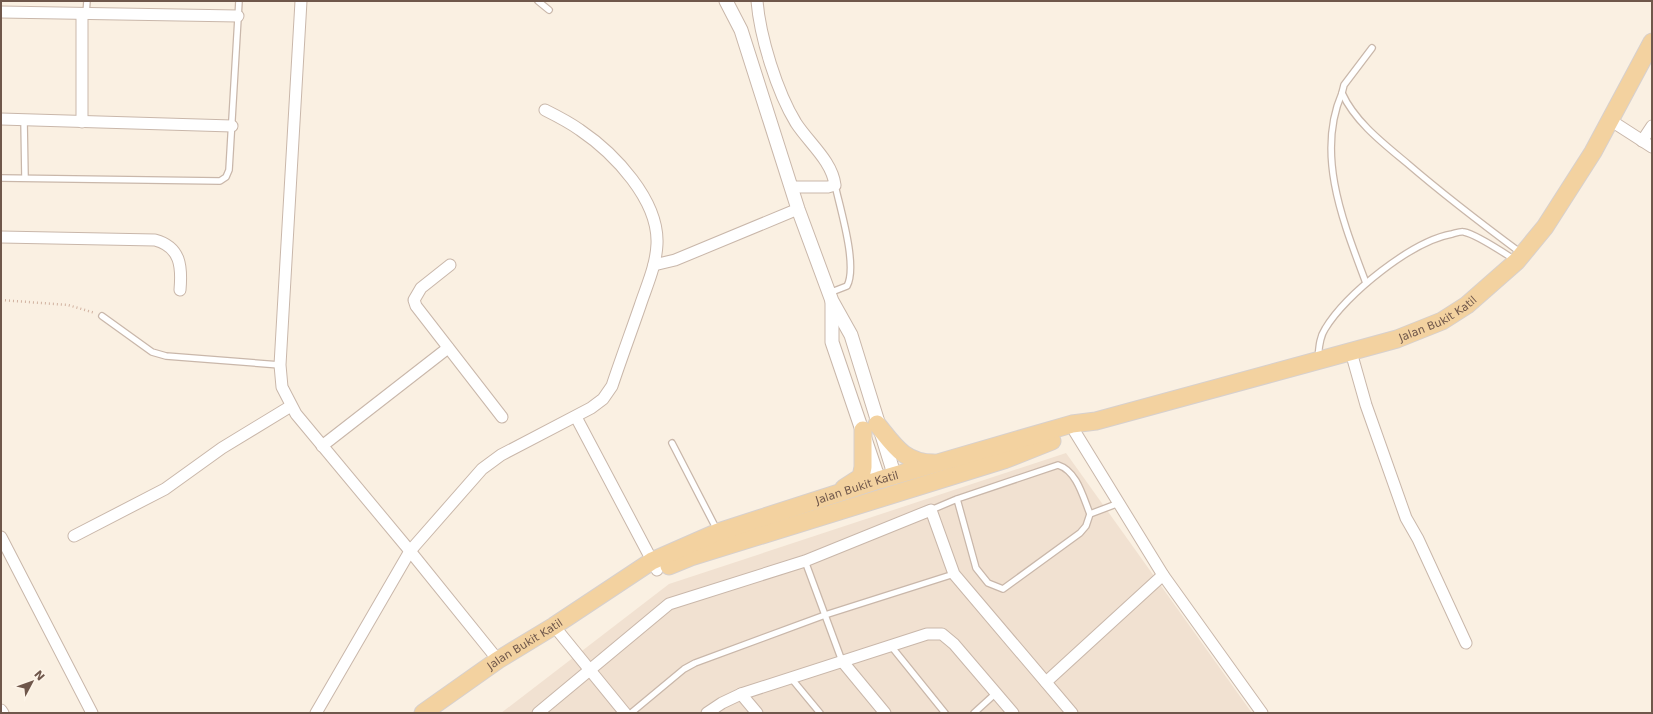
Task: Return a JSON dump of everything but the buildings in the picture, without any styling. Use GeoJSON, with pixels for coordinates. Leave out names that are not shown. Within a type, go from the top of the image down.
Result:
{"type":"FeatureCollection","features":[{"type":"Feature","properties":{"kind":"main road","name":"Jalan Bukit Katil"},"geometry":{"type":"LineString","coordinates":[[423,713],[498,660],[628,578],[718,532],[815,501],[888,481],[940,463],[1397,339],[1442,321],[1467,305],[1520,258],[1545,227],[1593,152],[1610,120],[1648,59],[1652,42]]}},
{"type":"Feature","properties":{"kind":"main road"},"geometry":{"type":"LineString","coordinates":[[815,501],[851,485],[861,477],[870,427],[900,452],[913,460],[923,463],[940,463]]}},
{"type":"Feature","properties":{"kind":"main road","name":"Jalan Bukit Katil"},"geometry":{"type":"LineString","coordinates":[[654,566],[691,557],[1004,460],[1073,428]]}},
{"type":"Feature","properties":{"kind":"main road"},"geometry":{"type":"LineString","coordinates":[[861,504],[888,481],[926,484]]}},
{"type":"Feature","properties":{"kind":"street"},"geometry":{"type":"LineString","coordinates":[[301,1],[280,366],[282,387],[290,406],[498,660]]}},
{"type":"Feature","properties":{"kind":"street"},"geometry":{"type":"LineString","coordinates":[[726,1],[741,30],[798,208],[831,297],[851,335],[870,427]]}},
{"type":"Feature","properties":{"kind":"street"},"geometry":{"type":"LineString","coordinates":[[757,1],[758,14],[770,61],[788,108],[807,139],[831,169],[835,185],[828,187],[792,187]]}},
{"type":"Feature","properties":{"kind":"street"},"geometry":{"type":"LineString","coordinates":[[1,12],[238,16]]}},
{"type":"Feature","properties":{"kind":"street"},"geometry":{"type":"LineString","coordinates":[[82,122],[84,14]]}},
{"type":"Feature","properties":{"kind":"street"},"geometry":{"type":"LineString","coordinates":[[316,713],[410,551],[482,469],[501,455],[591,408],[603,399],[612,386],[654,265],[657,243],[655,221],[643,196],[625,171],[604,149],[580,129],[546,110]]}},
{"type":"Feature","properties":{"kind":"street"},"geometry":{"type":"LineString","coordinates":[[1,119],[232,126]]}},
{"type":"Feature","properties":{"kind":"street"},"geometry":{"type":"LineString","coordinates":[[1610,120],[1652,147]]}},
{"type":"Feature","properties":{"kind":"street"},"geometry":{"type":"LineString","coordinates":[[1642,141],[1652,126]]}},
{"type":"Feature","properties":{"kind":"street"},"geometry":{"type":"LineString","coordinates":[[654,265],[676,260],[798,208]]}},
{"type":"Feature","properties":{"kind":"street"},"geometry":{"type":"LineString","coordinates":[[1,237],[155,240],[164,243],[173,250],[179,261],[181,272],[180,290]]}},
{"type":"Feature","properties":{"kind":"street"},"geometry":{"type":"LineString","coordinates":[[450,265],[421,288],[414,300],[416,306],[502,417]]}},
{"type":"Feature","properties":{"kind":"street"},"geometry":{"type":"LineString","coordinates":[[831,297],[832,342],[870,427],[888,481]]}},
{"type":"Feature","properties":{"kind":"street"},"geometry":{"type":"LineString","coordinates":[[322,446],[448,348]]}},
{"type":"Feature","properties":{"kind":"street"},"geometry":{"type":"LineString","coordinates":[[1351,352],[1366,405],[1406,518],[1418,539],[1466,643]]}},
{"type":"Feature","properties":{"kind":"street"},"geometry":{"type":"LineString","coordinates":[[74,536],[165,489],[222,448],[290,406]]}},
{"type":"Feature","properties":{"kind":"street"},"geometry":{"type":"LineString","coordinates":[[576,417],[654,566]]}},
{"type":"Feature","properties":{"kind":"street"},"geometry":{"type":"LineString","coordinates":[[1073,428],[1163,575],[1262,713]]}},
{"type":"Feature","properties":{"kind":"street"},"geometry":{"type":"LineString","coordinates":[[538,713],[669,604],[805,561],[931,510],[954,574],[1072,713]]}},
{"type":"Feature","properties":{"kind":"street"},"geometry":{"type":"LineString","coordinates":[[1,537],[92,713]]}},
{"type":"Feature","properties":{"kind":"street"},"geometry":{"type":"LineString","coordinates":[[1046,682],[1163,575]]}},
{"type":"Feature","properties":{"kind":"street"},"geometry":{"type":"LineString","coordinates":[[554,626],[625,713]]}},
{"type":"Feature","properties":{"kind":"street"},"geometry":{"type":"LineString","coordinates":[[707,713],[722,703],[741,694],[927,634],[942,634],[954,644],[1013,713]]}},
{"type":"Feature","properties":{"kind":"street"},"geometry":{"type":"LineString","coordinates":[[842,661],[885,713]]}},
{"type":"Feature","properties":{"kind":"street"},"geometry":{"type":"LineString","coordinates":[[741,694],[757,713]]}},
{"type":"Feature","properties":{"kind":"lane"},"geometry":{"type":"LineString","coordinates":[[84,14],[87,1]]}},
{"type":"Feature","properties":{"kind":"lane"},"geometry":{"type":"LineString","coordinates":[[1,178],[220,181],[226,177],[229,170],[239,1]]}},
{"type":"Feature","properties":{"kind":"lane"},"geometry":{"type":"LineString","coordinates":[[538,1],[549,10]]}},
{"type":"Feature","properties":{"kind":"lane"},"geometry":{"type":"LineString","coordinates":[[1366,283],[1344,224],[1332,163],[1331,132],[1336,108],[1344,85],[1372,48]]}},
{"type":"Feature","properties":{"kind":"lane"},"geometry":{"type":"LineString","coordinates":[[1342,93],[1353,113],[1389,148],[1520,258]]}},
{"type":"Feature","properties":{"kind":"lane"},"geometry":{"type":"LineString","coordinates":[[24,120],[25,178]]}},
{"type":"Feature","properties":{"kind":"lane"},"geometry":{"type":"LineString","coordinates":[[831,297],[847,286],[851,279],[848,240],[835,185]]}},
{"type":"Feature","properties":{"kind":"lane"},"geometry":{"type":"LineString","coordinates":[[1318,360],[1319,344],[1324,330],[1366,283],[1416,247],[1438,236],[1464,232],[1520,258]]}},
{"type":"Feature","properties":{"kind":"lane"},"geometry":{"type":"LineString","coordinates":[[102,316],[152,352],[166,356],[280,366]]}},
{"type":"Feature","properties":{"kind":"lane"},"geometry":{"type":"LineString","coordinates":[[672,443],[718,532]]}},
{"type":"Feature","properties":{"kind":"lane"},"geometry":{"type":"LineString","coordinates":[[931,510],[957,499],[1058,465],[1064,467],[1074,478],[1090,514],[1086,526],[1080,533],[1003,589],[988,583],[976,568],[957,499]]}},
{"type":"Feature","properties":{"kind":"lane"},"geometry":{"type":"LineString","coordinates":[[1090,514],[1119,503]]}},
{"type":"Feature","properties":{"kind":"lane"},"geometry":{"type":"LineString","coordinates":[[805,561],[842,661]]}},
{"type":"Feature","properties":{"kind":"lane"},"geometry":{"type":"LineString","coordinates":[[631,713],[684,669],[695,663],[825,615],[954,574]]}},
{"type":"Feature","properties":{"kind":"lane"},"geometry":{"type":"LineString","coordinates":[[891,646],[945,713]]}},
{"type":"Feature","properties":{"kind":"lane"},"geometry":{"type":"LineString","coordinates":[[790,678],[820,713]]}},
{"type":"Feature","properties":{"kind":"lane"},"geometry":{"type":"LineString","coordinates":[[974,713],[996,693]]}},
{"type":"Feature","properties":{"kind":"path"},"geometry":{"type":"LineString","coordinates":[[1,300],[68,305],[102,316]]}},
{"type":"Feature","properties":{"kind":"shaded area"},"geometry":{"type":"Polygon","coordinates":[[[1066,453],[1252,713],[501,713],[669,584],[1066,453]]]}}]}
